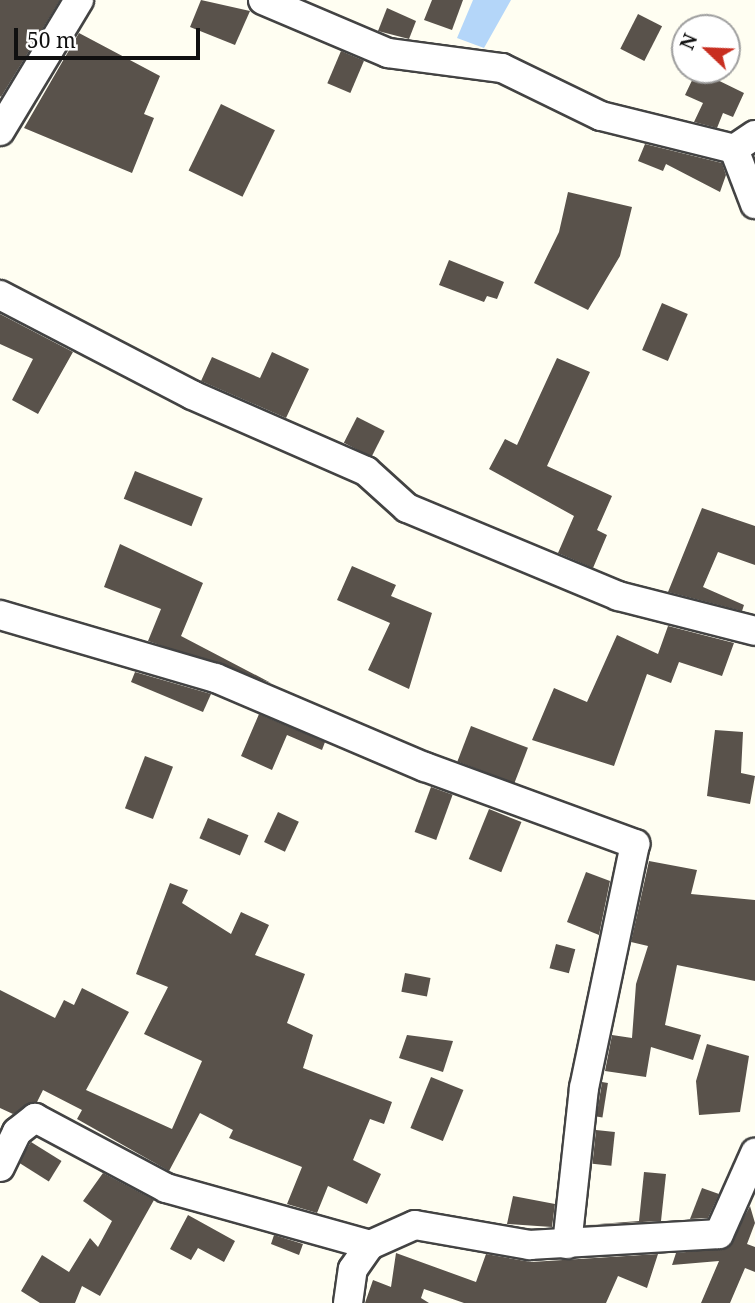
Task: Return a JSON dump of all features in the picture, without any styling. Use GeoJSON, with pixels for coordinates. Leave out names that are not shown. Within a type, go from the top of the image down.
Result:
{"type":"FeatureCollection","features":[{"type":"Feature","properties":{"kind":"street"},"geometry":{"type":"LineString","coordinates":[[0,131],[79,0]]}},
{"type":"Feature","properties":{"kind":"street"},"geometry":{"type":"LineString","coordinates":[[263,0],[388,53],[502,68],[601,116],[744,142],[755,204]]}},
{"type":"Feature","properties":{"kind":"street"},"geometry":{"type":"LineString","coordinates":[[0,295],[192,395],[366,471],[407,508],[606,591],[755,632]]}},
{"type":"Feature","properties":{"kind":"street"},"geometry":{"type":"LineString","coordinates":[[0,615],[216,678],[425,767],[635,845],[584,1088],[567,1244]]}},
{"type":"Feature","properties":{"kind":"street"},"geometry":{"type":"LineString","coordinates":[[0,1167],[16,1132],[35,1118],[166,1188],[370,1245]]}},
{"type":"Feature","properties":{"kind":"street"},"geometry":{"type":"LineString","coordinates":[[348,1303],[353,1269],[370,1245],[415,1226],[530,1245],[719,1234],[753,1147]]}},
{"type":"Feature","properties":{"kind":"water"},"geometry":{"type":"Polygon","coordinates":[[[473,0],[511,0],[484,48],[457,38],[473,0]]]}},
{"type":"Feature","properties":{"kind":"building"},"geometry":{"type":"Polygon","coordinates":[[[0,0],[60,0],[1,97],[0,96],[0,0]]]}},
{"type":"Feature","properties":{"kind":"building"},"geometry":{"type":"Polygon","coordinates":[[[201,0],[250,11],[235,45],[190,27],[201,0]]]}},
{"type":"Feature","properties":{"kind":"building"},"geometry":{"type":"Polygon","coordinates":[[[432,0],[463,0],[452,30],[424,20],[432,0]]]}},
{"type":"Feature","properties":{"kind":"building"},"geometry":{"type":"Polygon","coordinates":[[[387,8],[416,21],[409,39],[378,31],[387,8]]]}},
{"type":"Feature","properties":{"kind":"building"},"geometry":{"type":"Polygon","coordinates":[[[638,14],[662,26],[644,61],[620,49],[638,14]]]}},
{"type":"Feature","properties":{"kind":"building"},"geometry":{"type":"Polygon","coordinates":[[[79,33],[160,76],[144,114],[154,118],[132,173],[24,128],[79,33]]]}},
{"type":"Feature","properties":{"kind":"building"},"geometry":{"type":"Polygon","coordinates":[[[341,51],[364,61],[350,93],[327,83],[341,51]]]}},
{"type":"Feature","properties":{"kind":"building"},"geometry":{"type":"Polygon","coordinates":[[[690,84],[726,84],[744,93],[733,117],[723,113],[717,128],[694,122],[703,103],[685,95],[690,84]]]}},
{"type":"Feature","properties":{"kind":"building"},"geometry":{"type":"Polygon","coordinates":[[[221,104],[275,130],[242,197],[189,171],[221,104]]]}},
{"type":"Feature","properties":{"kind":"building"},"geometry":{"type":"Polygon","coordinates":[[[645,144],[722,163],[726,175],[720,192],[666,164],[663,171],[638,161],[645,144]]]}},
{"type":"Feature","properties":{"kind":"building"},"geometry":{"type":"Polygon","coordinates":[[[568,192],[632,207],[620,256],[588,310],[534,283],[559,232],[568,192]]]}},
{"type":"Feature","properties":{"kind":"building"},"geometry":{"type":"Polygon","coordinates":[[[449,260],[504,282],[497,299],[487,296],[484,302],[439,285],[449,260]]]}},
{"type":"Feature","properties":{"kind":"building"},"geometry":{"type":"Polygon","coordinates":[[[662,303],[688,314],[668,361],[642,350],[662,303]]]}},
{"type":"Feature","properties":{"kind":"building"},"geometry":{"type":"Polygon","coordinates":[[[0,314],[73,352],[38,414],[12,400],[33,359],[0,344],[0,314]]]}},
{"type":"Feature","properties":{"kind":"building"},"geometry":{"type":"Polygon","coordinates":[[[272,352],[309,369],[286,418],[201,381],[212,357],[260,378],[272,352]]]}},
{"type":"Feature","properties":{"kind":"building"},"geometry":{"type":"Polygon","coordinates":[[[557,358],[590,372],[547,466],[612,496],[597,530],[607,535],[593,568],[558,553],[574,516],[489,469],[505,439],[517,445],[557,358]]]}},
{"type":"Feature","properties":{"kind":"building"},"geometry":{"type":"Polygon","coordinates":[[[357,417],[385,431],[371,457],[344,443],[357,417]]]}},
{"type":"Feature","properties":{"kind":"building"},"geometry":{"type":"Polygon","coordinates":[[[135,471],[203,498],[191,526],[124,499],[135,471]]]}},
{"type":"Feature","properties":{"kind":"building"},"geometry":{"type":"Polygon","coordinates":[[[702,508],[755,526],[755,565],[718,552],[703,587],[744,605],[742,611],[668,592],[702,508]]]}},
{"type":"Feature","properties":{"kind":"building"},"geometry":{"type":"Polygon","coordinates":[[[120,544],[203,583],[181,636],[271,683],[148,641],[161,609],[104,587],[120,544]]]}},
{"type":"Feature","properties":{"kind":"building"},"geometry":{"type":"Polygon","coordinates":[[[352,566],[396,585],[391,596],[432,613],[409,689],[368,670],[390,623],[337,600],[352,566]]]}},
{"type":"Feature","properties":{"kind":"building"},"geometry":{"type":"Polygon","coordinates":[[[668,626],[734,643],[722,676],[679,662],[671,683],[647,674],[614,766],[532,740],[554,688],[587,702],[617,635],[658,654],[668,626]]]}},
{"type":"Feature","properties":{"kind":"building"},"geometry":{"type":"Polygon","coordinates":[[[135,672],[211,694],[203,712],[131,682],[135,672]]]}},
{"type":"Feature","properties":{"kind":"building"},"geometry":{"type":"Polygon","coordinates":[[[259,714],[325,742],[322,750],[287,735],[272,770],[241,756],[259,714]]]}},
{"type":"Feature","properties":{"kind":"building"},"geometry":{"type":"Polygon","coordinates":[[[471,726],[528,748],[514,783],[457,761],[471,726]]]}},
{"type":"Feature","properties":{"kind":"building"},"geometry":{"type":"Polygon","coordinates":[[[715,730],[743,732],[741,773],[755,776],[750,804],[707,796],[715,730]]]}},
{"type":"Feature","properties":{"kind":"building"},"geometry":{"type":"Polygon","coordinates":[[[145,756],[173,767],[153,819],[125,808],[145,756]]]}},
{"type":"Feature","properties":{"kind":"building"},"geometry":{"type":"Polygon","coordinates":[[[431,787],[453,795],[436,840],[415,832],[431,787]]]}},
{"type":"Feature","properties":{"kind":"building"},"geometry":{"type":"Polygon","coordinates":[[[489,809],[521,822],[501,872],[469,859],[489,809]]]}},
{"type":"Feature","properties":{"kind":"building"},"geometry":{"type":"Polygon","coordinates":[[[278,812],[299,822],[285,852],[264,842],[278,812]]]}},
{"type":"Feature","properties":{"kind":"building"},"geometry":{"type":"Polygon","coordinates":[[[208,818],[249,835],[240,855],[199,838],[208,818]]]}},
{"type":"Feature","properties":{"kind":"building"},"geometry":{"type":"Polygon","coordinates":[[[649,861],[697,870],[691,894],[755,900],[755,981],[677,965],[665,1025],[701,1035],[693,1060],[651,1047],[646,1077],[605,1071],[612,1035],[632,1038],[636,984],[648,946],[631,942],[649,861]]]}},
{"type":"Feature","properties":{"kind":"building"},"geometry":{"type":"Polygon","coordinates":[[[586,872],[610,881],[599,935],[567,922],[586,872]]]}},
{"type":"Feature","properties":{"kind":"building"},"geometry":{"type":"Polygon","coordinates":[[[170,883],[188,890],[182,903],[231,934],[241,912],[269,925],[255,955],[305,974],[287,1023],[313,1035],[303,1068],[392,1102],[384,1124],[370,1119],[353,1160],[381,1174],[367,1204],[328,1186],[317,1213],[287,1204],[302,1167],[229,1138],[233,1130],[200,1113],[169,1171],[77,1119],[82,1110],[43,1090],[37,1102],[13,1114],[0,1108],[0,990],[55,1018],[64,1000],[74,1005],[82,988],[129,1012],[86,1090],[172,1129],[202,1061],[144,1034],[168,987],[136,974],[170,883]]]}},
{"type":"Feature","properties":{"kind":"building"},"geometry":{"type":"Polygon","coordinates":[[[556,944],[575,949],[569,973],[550,968],[556,944]]]}},
{"type":"Feature","properties":{"kind":"building"},"geometry":{"type":"Polygon","coordinates":[[[405,973],[431,978],[427,997],[401,992],[405,973]]]}},
{"type":"Feature","properties":{"kind":"building"},"geometry":{"type":"Polygon","coordinates":[[[407,1035],[453,1041],[443,1072],[399,1058],[407,1035]]]}},
{"type":"Feature","properties":{"kind":"building"},"geometry":{"type":"Polygon","coordinates":[[[707,1044],[749,1056],[740,1112],[699,1115],[696,1081],[707,1044]]]}},
{"type":"Feature","properties":{"kind":"building"},"geometry":{"type":"Polygon","coordinates":[[[431,1077],[463,1090],[443,1141],[410,1128],[431,1077]]]}},
{"type":"Feature","properties":{"kind":"building"},"geometry":{"type":"Polygon","coordinates":[[[602,1082],[608,1083],[602,1118],[597,1117],[602,1082]]]}},
{"type":"Feature","properties":{"kind":"building"},"geometry":{"type":"Polygon","coordinates":[[[596,1130],[615,1132],[611,1166],[592,1164],[596,1130]]]}},
{"type":"Feature","properties":{"kind":"building"},"geometry":{"type":"Polygon","coordinates":[[[31,1142],[62,1161],[49,1181],[18,1162],[31,1142]]]}},
{"type":"Feature","properties":{"kind":"building"},"geometry":{"type":"Polygon","coordinates":[[[644,1172],[666,1174],[661,1221],[586,1225],[639,1221],[644,1172]]]}},
{"type":"Feature","properties":{"kind":"building"},"geometry":{"type":"Polygon","coordinates":[[[103,1173],[154,1200],[100,1296],[82,1286],[75,1303],[40,1303],[21,1291],[42,1255],[69,1272],[90,1238],[98,1247],[112,1221],[83,1201],[103,1173]]]}},
{"type":"Feature","properties":{"kind":"building"},"geometry":{"type":"Polygon","coordinates":[[[702,1188],[719,1194],[708,1218],[690,1219],[702,1188]]]}},
{"type":"Feature","properties":{"kind":"building"},"geometry":{"type":"Polygon","coordinates":[[[513,1196],[555,1204],[552,1227],[507,1224],[513,1196]]]}},
{"type":"Feature","properties":{"kind":"building"},"geometry":{"type":"Polygon","coordinates":[[[750,1206],[755,1223],[747,1244],[755,1247],[755,1272],[745,1268],[730,1303],[701,1303],[719,1261],[672,1265],[676,1253],[728,1248],[750,1206]]]}},
{"type":"Feature","properties":{"kind":"building"},"geometry":{"type":"Polygon","coordinates":[[[188,1215],[235,1241],[224,1262],[198,1248],[191,1260],[170,1249],[188,1215]]]}},
{"type":"Feature","properties":{"kind":"building"},"geometry":{"type":"Polygon","coordinates":[[[274,1235],[303,1244],[299,1255],[271,1244],[274,1235]]]}},
{"type":"Feature","properties":{"kind":"building"},"geometry":{"type":"Polygon","coordinates":[[[396,1253],[476,1282],[486,1254],[531,1262],[658,1254],[647,1288],[618,1276],[606,1303],[464,1303],[424,1289],[421,1298],[429,1303],[365,1303],[373,1280],[391,1287],[396,1253]]]}}]}
